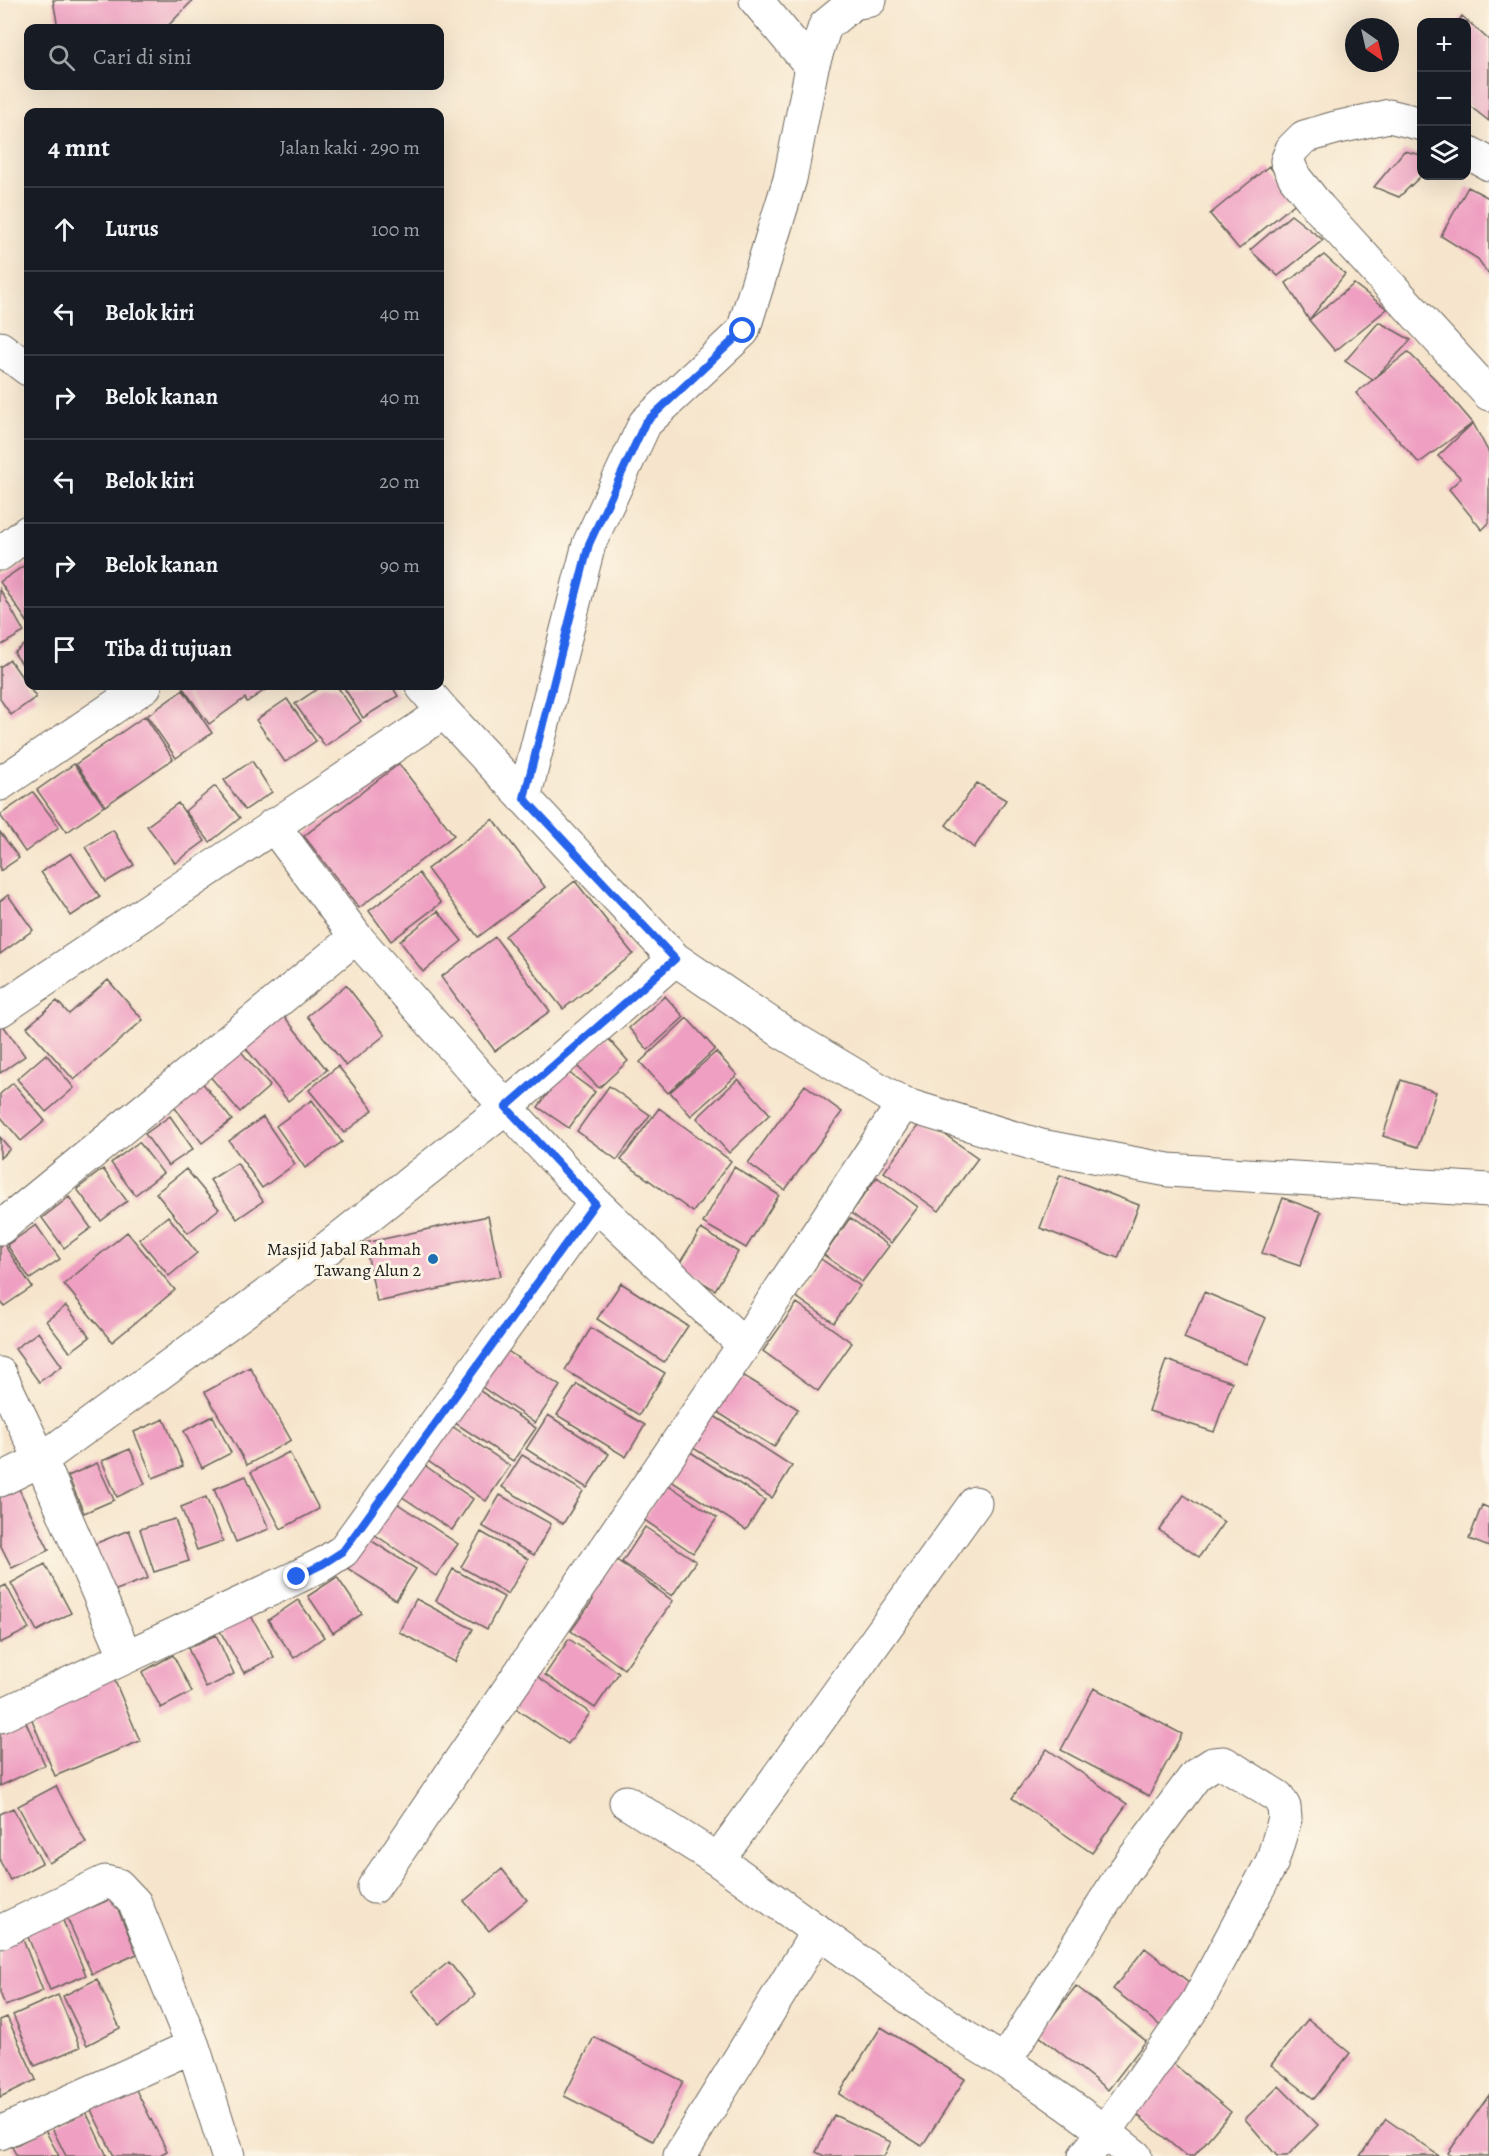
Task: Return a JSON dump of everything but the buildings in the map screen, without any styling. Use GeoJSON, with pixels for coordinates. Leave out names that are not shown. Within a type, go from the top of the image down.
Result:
{"type":"FeatureCollection","features":[{"type":"Feature","properties":{"kind":"street"},"geometry":{"type":"LineString","coordinates":[[756,0],[812,67]]}},
{"type":"Feature","properties":{"kind":"street"},"geometry":{"type":"LineString","coordinates":[[524,798],[589,544],[645,423],[743,331],[790,179],[812,67],[825,26],[853,3],[870,0]]}},
{"type":"Feature","properties":{"kind":"street"},"geometry":{"type":"LineString","coordinates":[[1417,123],[1389,116],[1304,137],[1292,148],[1287,161],[1295,178],[1320,208],[1489,394]]}},
{"type":"Feature","properties":{"kind":"street"},"geometry":{"type":"LineString","coordinates":[[1471,153],[1489,164]]}},
{"type":"Feature","properties":{"kind":"street"},"geometry":{"type":"LineString","coordinates":[[0,348],[24,366]]}},
{"type":"Feature","properties":{"kind":"street"},"geometry":{"type":"LineString","coordinates":[[0,554],[24,535]]}},
{"type":"Feature","properties":{"kind":"street"},"geometry":{"type":"LineString","coordinates":[[0,783],[139,690]]}},
{"type":"Feature","properties":{"kind":"street"},"geometry":{"type":"LineString","coordinates":[[425,690],[675,959],[784,1033],[903,1104],[1041,1146],[1168,1170],[1489,1191]]}},
{"type":"Feature","properties":{"kind":"street"},"geometry":{"type":"LineString","coordinates":[[0,1010],[444,712]]}},
{"type":"Feature","properties":{"kind":"street"},"geometry":{"type":"LineString","coordinates":[[273,825],[356,937],[506,1107],[595,1203],[744,1345]]}},
{"type":"Feature","properties":{"kind":"street"},"geometry":{"type":"LineString","coordinates":[[0,1228],[356,937]]}},
{"type":"Feature","properties":{"kind":"street"},"geometry":{"type":"LineString","coordinates":[[0,1480],[41,1460],[291,1277],[506,1107],[675,959]]}},
{"type":"Feature","properties":{"kind":"street"},"geometry":{"type":"LineString","coordinates":[[374,1887],[744,1345],[903,1104]]}},
{"type":"Feature","properties":{"kind":"street"},"geometry":{"type":"LineString","coordinates":[[0,1716],[323,1564],[343,1551],[595,1203]]}},
{"type":"Feature","properties":{"kind":"street"},"geometry":{"type":"LineString","coordinates":[[0,1374],[41,1460],[126,1657]]}},
{"type":"Feature","properties":{"kind":"street"},"geometry":{"type":"LineString","coordinates":[[718,1860],[975,1503]]}},
{"type":"Feature","properties":{"kind":"street"},"geometry":{"type":"LineString","coordinates":[[1005,2061],[1119,1876],[1197,1774],[1213,1764],[1224,1764],[1278,1797],[1284,1807],[1285,1818],[1272,1862],[1197,2002],[1095,2144]]}},
{"type":"Feature","properties":{"kind":"street"},"geometry":{"type":"LineString","coordinates":[[626,1802],[718,1860],[966,2038],[1005,2061],[1095,2144],[1135,2156]]}},
{"type":"Feature","properties":{"kind":"street"},"geometry":{"type":"LineString","coordinates":[[0,1932],[105,1882],[118,1885],[135,1903],[193,2046],[228,2156]]}},
{"type":"Feature","properties":{"kind":"street"},"geometry":{"type":"LineString","coordinates":[[680,2156],[818,1931]]}},
{"type":"Feature","properties":{"kind":"street"},"geometry":{"type":"LineString","coordinates":[[0,2133],[193,2046]]}},
{"type":"Feature","properties":{"kind":"place","name":"Masjid Jabal Rahmah Tawang Alun 2"},"geometry":{"type":"Point","coordinates":[433,1259]}},
{"type":"Feature","properties":{"kind":"route"},"geometry":{"type":"LineString","coordinates":[[297,1577],[343,1551],[595,1203],[506,1107],[675,959],[524,798],[589,544],[645,423],[743,331]]}}]}
